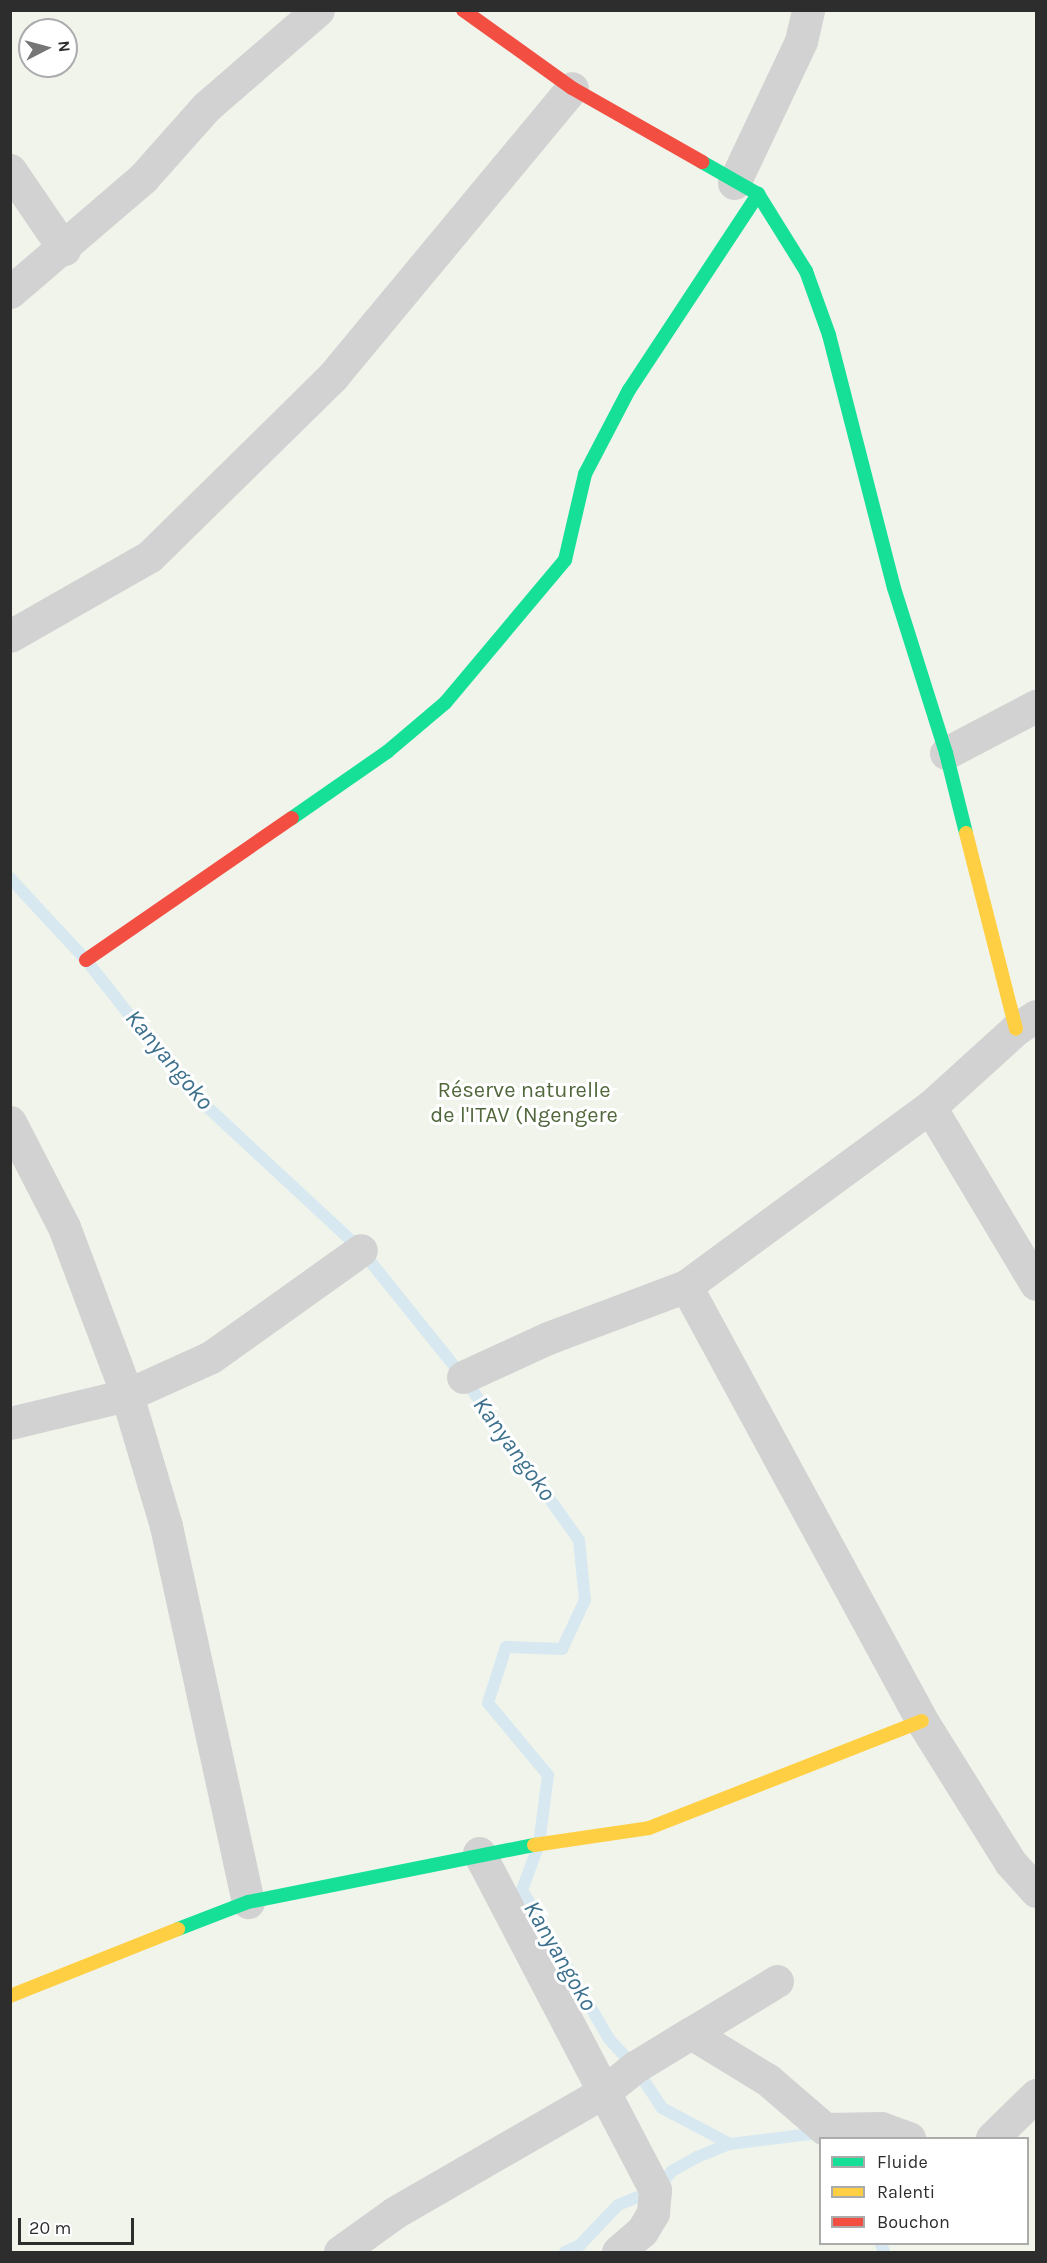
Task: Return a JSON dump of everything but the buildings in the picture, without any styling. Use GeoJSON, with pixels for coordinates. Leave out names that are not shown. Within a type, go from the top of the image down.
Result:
{"type":"FeatureCollection","features":[{"type":"Feature","properties":{"kind":"street"},"geometry":{"type":"LineString","coordinates":[[10,292],[64,249],[143,178],[206,107],[318,10]]}},
{"type":"Feature","properties":{"kind":"street"},"geometry":{"type":"LineString","coordinates":[[463,10],[572,88],[746,188],[806,271],[829,335],[894,588],[946,753],[1026,1023],[930,1107],[686,1286],[548,1338],[463,1377]]}},
{"type":"Feature","properties":{"kind":"street"},"geometry":{"type":"LineString","coordinates":[[86,960],[387,752],[445,703],[565,560],[585,474],[629,390],[746,188],[801,41],[808,10]]}},
{"type":"Feature","properties":{"kind":"street"},"geometry":{"type":"LineString","coordinates":[[10,636],[159,548],[333,376],[572,88]]}},
{"type":"Feature","properties":{"kind":"street"},"geometry":{"type":"LineString","coordinates":[[10,170],[64,249]]}},
{"type":"Feature","properties":{"kind":"street"},"geometry":{"type":"LineString","coordinates":[[946,753],[1036,705]]}},
{"type":"Feature","properties":{"kind":"street"},"geometry":{"type":"LineString","coordinates":[[930,1107],[1036,1284]]}},
{"type":"Feature","properties":{"kind":"street"},"geometry":{"type":"LineString","coordinates":[[10,1122],[64,1227],[127,1395],[166,1526],[248,1902]]}},
{"type":"Feature","properties":{"kind":"street"},"geometry":{"type":"LineString","coordinates":[[10,1423],[127,1395],[211,1357],[361,1250]]}},
{"type":"Feature","properties":{"kind":"street"},"geometry":{"type":"LineString","coordinates":[[686,1286],[922,1721],[1010,1862],[1036,1891]]}},
{"type":"Feature","properties":{"kind":"street"},"geometry":{"type":"LineString","coordinates":[[10,1996],[248,1902],[479,1853],[649,1828],[922,1721]]}},
{"type":"Feature","properties":{"kind":"street"},"geometry":{"type":"LineString","coordinates":[[479,1853],[655,2190],[653,2213],[642,2231],[618,2253]]}},
{"type":"Feature","properties":{"kind":"street"},"geometry":{"type":"LineString","coordinates":[[340,2253],[394,2213],[604,2092],[635,2067],[777,1981]]}},
{"type":"Feature","properties":{"kind":"street"},"geometry":{"type":"LineString","coordinates":[[691,2033],[768,2080],[825,2129],[881,2128],[904,2137]]}},
{"type":"Feature","properties":{"kind":"street"},"geometry":{"type":"LineString","coordinates":[[994,2137],[1036,2095]]}},
{"type":"Feature","properties":{"kind":"green space","name":"Réserve naturelle de l'ITAV (Ngengere"},"geometry":{"type":"Polygon","coordinates":[[[11,11],[1036,11],[1036,2252],[11,2252],[11,11]]]}},
{"type":"Feature","properties":{"kind":"waterway","name":"Kanyangoko"},"geometry":{"type":"LineString","coordinates":[[10,878],[86,960],[188,1089],[361,1250],[463,1377],[579,1540],[585,1600],[562,1649],[506,1647],[488,1703],[548,1775],[539,1844],[522,1890],[609,2039],[635,2067],[662,2108],[730,2144],[820,2133]]}},
{"type":"Feature","properties":{"kind":"waterway"},"geometry":{"type":"LineString","coordinates":[[565,2252],[580,2245],[618,2205],[655,2190],[672,2171],[697,2157],[730,2144]]}},
{"type":"Feature","properties":{"kind":"waterway"},"geometry":{"type":"LineString","coordinates":[[881,2245],[884,2252]]}},
{"type":"Feature","properties":{"kind":"traffic: fast"},"geometry":{"type":"LineString","coordinates":[[702,162],[758,194],[806,271],[829,335],[894,588],[946,753],[966,833]]}},
{"type":"Feature","properties":{"kind":"traffic: fast"},"geometry":{"type":"LineString","coordinates":[[292,818],[387,752],[445,703],[565,560],[585,474],[629,390],[758,194]]}},
{"type":"Feature","properties":{"kind":"traffic: fast"},"geometry":{"type":"LineString","coordinates":[[178,1929],[248,1902],[534,1845]]}},
{"type":"Feature","properties":{"kind":"traffic: slow"},"geometry":{"type":"LineString","coordinates":[[966,833],[1016,1029]]}},
{"type":"Feature","properties":{"kind":"traffic: slow"},"geometry":{"type":"LineString","coordinates":[[534,1845],[649,1828],[922,1721]]}},
{"type":"Feature","properties":{"kind":"traffic: slow"},"geometry":{"type":"LineString","coordinates":[[10,1996],[178,1929]]}},
{"type":"Feature","properties":{"kind":"traffic: jam"},"geometry":{"type":"LineString","coordinates":[[463,10],[572,88],[702,162]]}},
{"type":"Feature","properties":{"kind":"traffic: jam"},"geometry":{"type":"LineString","coordinates":[[86,960],[292,818]]}}]}
